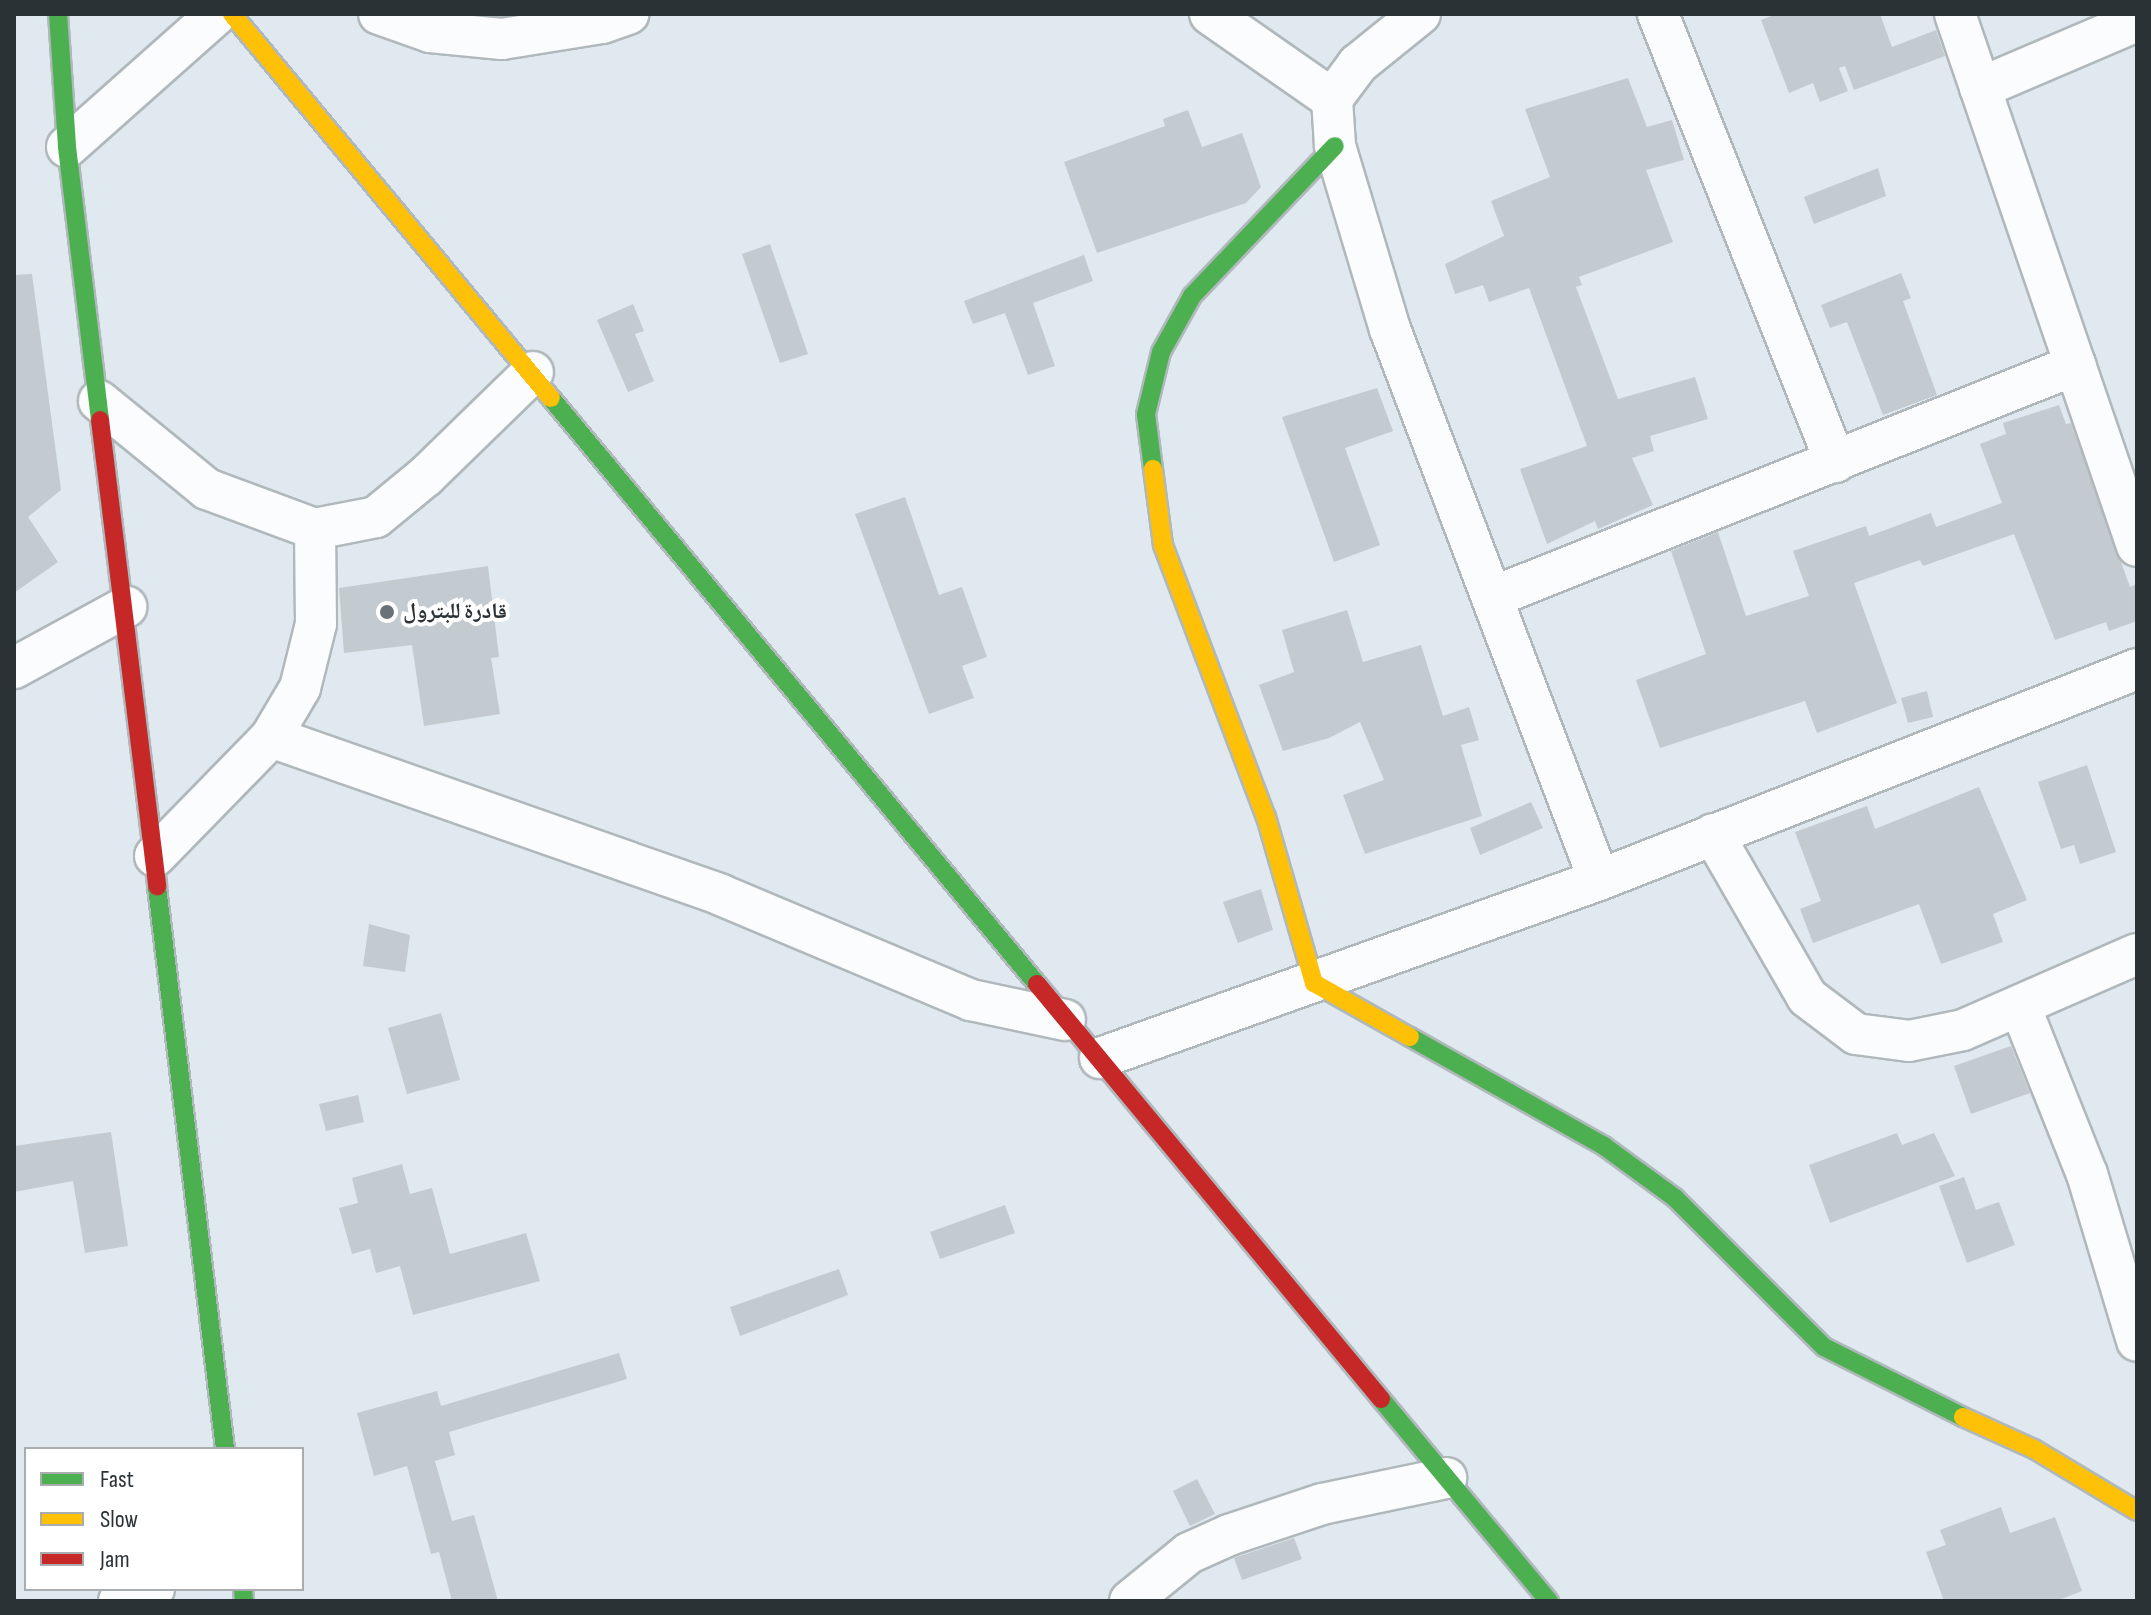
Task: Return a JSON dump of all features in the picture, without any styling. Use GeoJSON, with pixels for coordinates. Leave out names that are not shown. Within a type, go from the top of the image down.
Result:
{"type":"FeatureCollection","features":[{"type":"Feature","properties":{"kind":"street"},"geometry":{"type":"LineString","coordinates":[[58,14],[67,147],[126,607],[225,1447]]}},
{"type":"Feature","properties":{"kind":"street"},"geometry":{"type":"LineString","coordinates":[[67,147],[217,14]]}},
{"type":"Feature","properties":{"kind":"street"},"geometry":{"type":"LineString","coordinates":[[232,14],[533,372],[1065,1020],[1100,1058],[1549,1601]]}},
{"type":"Feature","properties":{"kind":"street"},"geometry":{"type":"LineString","coordinates":[[379,14],[430,32],[502,39],[602,23],[628,14]]}},
{"type":"Feature","properties":{"kind":"street"},"geometry":{"type":"LineString","coordinates":[[1210,14],[1332,99]]}},
{"type":"Feature","properties":{"kind":"street"},"geometry":{"type":"LineString","coordinates":[[1420,14],[1358,64],[1332,99],[1335,146],[1390,329],[1599,880]]}},
{"type":"Feature","properties":{"kind":"street"},"geometry":{"type":"LineString","coordinates":[[1658,14],[1835,462]]}},
{"type":"Feature","properties":{"kind":"street"},"geometry":{"type":"LineString","coordinates":[[1955,14],[2137,546]]}},
{"type":"Feature","properties":{"kind":"street"},"geometry":{"type":"LineString","coordinates":[[1980,88],[2137,21]]}},
{"type":"Feature","properties":{"kind":"street"},"geometry":{"type":"LineString","coordinates":[[1335,146],[1192,296],[1161,352],[1146,414],[1163,545],[1266,817],[1314,983],[1604,1146],[1675,1198],[1768,1296],[1824,1347],[1919,1398],[2034,1449],[2137,1511]]}},
{"type":"Feature","properties":{"kind":"street"},"geometry":{"type":"LineString","coordinates":[[1493,597],[2075,365]]}},
{"type":"Feature","properties":{"kind":"street"},"geometry":{"type":"LineString","coordinates":[[99,401],[207,489],[315,529],[376,517],[426,476],[533,372]]}},
{"type":"Feature","properties":{"kind":"street"},"geometry":{"type":"LineString","coordinates":[[155,856],[271,737],[300,688],[316,624],[315,529]]}},
{"type":"Feature","properties":{"kind":"street"},"geometry":{"type":"LineString","coordinates":[[14,668],[126,607]]}},
{"type":"Feature","properties":{"kind":"street"},"geometry":{"type":"LineString","coordinates":[[1100,1058],[1599,880],[2137,669]]}},
{"type":"Feature","properties":{"kind":"street"},"geometry":{"type":"LineString","coordinates":[[271,737],[721,895],[971,1000],[1065,1020]]}},
{"type":"Feature","properties":{"kind":"street"},"geometry":{"type":"LineString","coordinates":[[1713,834],[1807,997],[1856,1034],[1909,1041],[1963,1030],[2137,954]]}},
{"type":"Feature","properties":{"kind":"street"},"geometry":{"type":"LineString","coordinates":[[2020,1006],[2087,1174],[2137,1341]]}},
{"type":"Feature","properties":{"kind":"street"},"geometry":{"type":"LineString","coordinates":[[1130,1601],[1189,1553],[1229,1535],[1322,1504],[1446,1478]]}},
{"type":"Feature","properties":{"kind":"street"},"geometry":{"type":"LineString","coordinates":[[119,1601],[148,1591]]}},
{"type":"Feature","properties":{"kind":"building"},"geometry":{"type":"Polygon","coordinates":[[[1777,14],[1880,14],[1892,47],[1936,30],[1945,56],[1854,90],[1845,66],[1839,68],[1848,91],[1820,102],[1813,83],[1789,93],[1761,20],[1777,14]]]}},
{"type":"Feature","properties":{"kind":"building"},"geometry":{"type":"Polygon","coordinates":[[[1628,78],[1647,127],[1672,120],[1684,160],[1646,170],[1673,242],[1579,277],[1582,285],[1576,287],[1618,399],[1695,377],[1708,419],[1650,436],[1654,451],[1632,458],[1653,505],[1598,529],[1595,521],[1547,544],[1520,469],[1587,446],[1529,288],[1489,302],[1483,285],[1455,294],[1445,264],[1504,236],[1491,201],[1550,177],[1525,109],[1628,78]]]}},
{"type":"Feature","properties":{"kind":"building"},"geometry":{"type":"Polygon","coordinates":[[[1188,110],[1202,147],[1242,133],[1261,187],[1246,203],[1097,253],[1064,162],[1165,126],[1163,119],[1188,110]]]}},
{"type":"Feature","properties":{"kind":"building"},"geometry":{"type":"Polygon","coordinates":[[[1878,168],[1886,196],[1814,224],[1804,197],[1878,168]]]}},
{"type":"Feature","properties":{"kind":"building"},"geometry":{"type":"Polygon","coordinates":[[[770,244],[808,354],[780,363],[742,254],[770,244]]]}},
{"type":"Feature","properties":{"kind":"building"},"geometry":{"type":"Polygon","coordinates":[[[1084,255],[1093,281],[1033,303],[1055,366],[1028,375],[1005,313],[973,324],[964,301],[1084,255]]]}},
{"type":"Feature","properties":{"kind":"building"},"geometry":{"type":"Polygon","coordinates":[[[1901,273],[1911,298],[1903,301],[1937,395],[1883,415],[1847,322],[1830,328],[1821,305],[1901,273]]]}},
{"type":"Feature","properties":{"kind":"building"},"geometry":{"type":"Polygon","coordinates":[[[32,274],[61,490],[28,517],[58,562],[14,593],[14,275],[32,274]]]}},
{"type":"Feature","properties":{"kind":"building"},"geometry":{"type":"Polygon","coordinates":[[[633,304],[644,331],[635,334],[654,381],[628,392],[597,320],[633,304]]]}},
{"type":"Feature","properties":{"kind":"building"},"geometry":{"type":"Polygon","coordinates":[[[1377,388],[1393,431],[1345,448],[1380,545],[1334,562],[1282,417],[1377,388]]]}},
{"type":"Feature","properties":{"kind":"building"},"geometry":{"type":"Polygon","coordinates":[[[2059,405],[2066,424],[2071,423],[2130,587],[2137,584],[2137,621],[2109,631],[2106,622],[2055,640],[2014,534],[1923,566],[1920,560],[1854,583],[1897,703],[1817,733],[1805,701],[1660,748],[1636,680],[1706,654],[1671,551],[1718,532],[1746,616],[1809,596],[1793,551],[1866,526],[1869,536],[1931,513],[1936,527],[2002,503],[1980,444],[2006,434],[2003,423],[2059,405]]]}},
{"type":"Feature","properties":{"kind":"building"},"geometry":{"type":"Polygon","coordinates":[[[905,497],[939,595],[962,587],[987,657],[962,666],[974,698],[929,714],[855,514],[905,497]]]}},
{"type":"Feature","properties":{"kind":"building"},"geometry":{"type":"Polygon","coordinates":[[[488,566],[499,657],[491,658],[500,714],[424,726],[412,645],[344,653],[339,588],[488,566]]]}},
{"type":"Feature","properties":{"kind":"building"},"geometry":{"type":"Polygon","coordinates":[[[1347,610],[1363,662],[1421,645],[1443,716],[1469,707],[1479,740],[1461,745],[1482,816],[1365,854],[1343,795],[1384,780],[1360,722],[1329,738],[1283,751],[1259,685],[1294,672],[1282,630],[1347,610]]]}},
{"type":"Feature","properties":{"kind":"building"},"geometry":{"type":"Polygon","coordinates":[[[1927,691],[1933,717],[1908,723],[1901,698],[1927,691]]]}},
{"type":"Feature","properties":{"kind":"building"},"geometry":{"type":"Polygon","coordinates":[[[2087,765],[2116,852],[2080,864],[2074,845],[2061,849],[2038,782],[2087,765]]]}},
{"type":"Feature","properties":{"kind":"building"},"geometry":{"type":"Polygon","coordinates":[[[1979,787],[2027,900],[1993,914],[2003,942],[1941,964],[1919,904],[1813,943],[1800,909],[1821,901],[1795,832],[1867,806],[1875,829],[1979,787]]]}},
{"type":"Feature","properties":{"kind":"building"},"geometry":{"type":"Polygon","coordinates":[[[1531,802],[1543,828],[1480,855],[1470,828],[1531,802]]]}},
{"type":"Feature","properties":{"kind":"building"},"geometry":{"type":"Polygon","coordinates":[[[1261,889],[1273,930],[1238,943],[1223,902],[1261,889]]]}},
{"type":"Feature","properties":{"kind":"building"},"geometry":{"type":"Polygon","coordinates":[[[369,924],[410,935],[405,972],[363,966],[369,924]]]}},
{"type":"Feature","properties":{"kind":"building"},"geometry":{"type":"Polygon","coordinates":[[[441,1013],[460,1080],[407,1094],[388,1028],[441,1013]]]}},
{"type":"Feature","properties":{"kind":"building"},"geometry":{"type":"Polygon","coordinates":[[[2011,1046],[2030,1093],[1971,1114],[1954,1066],[2011,1046]]]}},
{"type":"Feature","properties":{"kind":"building"},"geometry":{"type":"Polygon","coordinates":[[[358,1095],[364,1122],[326,1131],[319,1104],[358,1095]]]}},
{"type":"Feature","properties":{"kind":"building"},"geometry":{"type":"Polygon","coordinates":[[[111,1132],[128,1246],[85,1253],[73,1181],[14,1192],[14,1146],[111,1132]]]}},
{"type":"Feature","properties":{"kind":"building"},"geometry":{"type":"Polygon","coordinates":[[[1897,1133],[1902,1145],[1934,1133],[1955,1176],[1830,1223],[1809,1165],[1897,1133]]]}},
{"type":"Feature","properties":{"kind":"building"},"geometry":{"type":"Polygon","coordinates":[[[402,1164],[410,1194],[432,1188],[450,1254],[526,1233],[540,1281],[413,1315],[400,1266],[376,1273],[370,1249],[352,1254],[339,1208],[358,1203],[352,1178],[402,1164]]]}},
{"type":"Feature","properties":{"kind":"building"},"geometry":{"type":"Polygon","coordinates":[[[1964,1177],[1976,1210],[1999,1202],[2015,1245],[1967,1263],[1939,1186],[1964,1177]]]}},
{"type":"Feature","properties":{"kind":"building"},"geometry":{"type":"Polygon","coordinates":[[[1005,1205],[1015,1233],[940,1259],[930,1232],[1005,1205]]]}},
{"type":"Feature","properties":{"kind":"building"},"geometry":{"type":"Polygon","coordinates":[[[839,1269],[848,1295],[740,1336],[730,1307],[839,1269]]]}},
{"type":"Feature","properties":{"kind":"building"},"geometry":{"type":"Polygon","coordinates":[[[619,1353],[627,1379],[449,1432],[455,1455],[435,1461],[452,1521],[474,1515],[498,1601],[452,1601],[439,1552],[431,1554],[407,1466],[374,1476],[357,1413],[437,1391],[441,1406],[619,1353]]]}},
{"type":"Feature","properties":{"kind":"building"},"geometry":{"type":"Polygon","coordinates":[[[1197,1479],[1215,1514],[1190,1526],[1173,1491],[1197,1479]]]}},
{"type":"Feature","properties":{"kind":"building"},"geometry":{"type":"Polygon","coordinates":[[[2001,1507],[2010,1533],[2055,1517],[2082,1591],[2056,1601],[1944,1601],[1926,1552],[1946,1545],[1940,1530],[2001,1507]]]}},
{"type":"Feature","properties":{"kind":"building"},"geometry":{"type":"Polygon","coordinates":[[[1294,1538],[1302,1559],[1242,1580],[1234,1558],[1294,1538]]]}},
{"type":"Feature","properties":{"kind":"traffic: fast"},"geometry":{"type":"LineString","coordinates":[[58,14],[67,147],[100,420]]}},
{"type":"Feature","properties":{"kind":"traffic: fast"},"geometry":{"type":"LineString","coordinates":[[1153,469],[1146,414],[1161,352],[1192,296],[1335,146]]}},
{"type":"Feature","properties":{"kind":"traffic: fast"},"geometry":{"type":"LineString","coordinates":[[551,398],[1037,984]]}},
{"type":"Feature","properties":{"kind":"traffic: fast"},"geometry":{"type":"LineString","coordinates":[[157,887],[225,1447]]}},
{"type":"Feature","properties":{"kind":"traffic: fast"},"geometry":{"type":"LineString","coordinates":[[1410,1037],[1604,1146],[1675,1198],[1824,1347],[1963,1417]]}},
{"type":"Feature","properties":{"kind":"traffic: fast"},"geometry":{"type":"LineString","coordinates":[[1381,1399],[1549,1601]]}},
{"type":"Feature","properties":{"kind":"traffic: fast"},"geometry":{"type":"LineString","coordinates":[[243,1591],[244,1601]]}},
{"type":"Feature","properties":{"kind":"traffic: slow"},"geometry":{"type":"LineString","coordinates":[[232,14],[551,398]]}},
{"type":"Feature","properties":{"kind":"traffic: slow"},"geometry":{"type":"LineString","coordinates":[[1153,469],[1163,545],[1266,817],[1314,983],[1410,1037]]}},
{"type":"Feature","properties":{"kind":"traffic: slow"},"geometry":{"type":"LineString","coordinates":[[1963,1417],[2034,1449],[2137,1511]]}},
{"type":"Feature","properties":{"kind":"traffic: jam"},"geometry":{"type":"LineString","coordinates":[[100,420],[157,887]]}},
{"type":"Feature","properties":{"kind":"traffic: jam"},"geometry":{"type":"LineString","coordinates":[[1037,984],[1381,1399]]}},
{"type":"Feature","properties":{"kind":"place","name":"قادرة للبترول"},"geometry":{"type":"Point","coordinates":[387,612]}}]}
